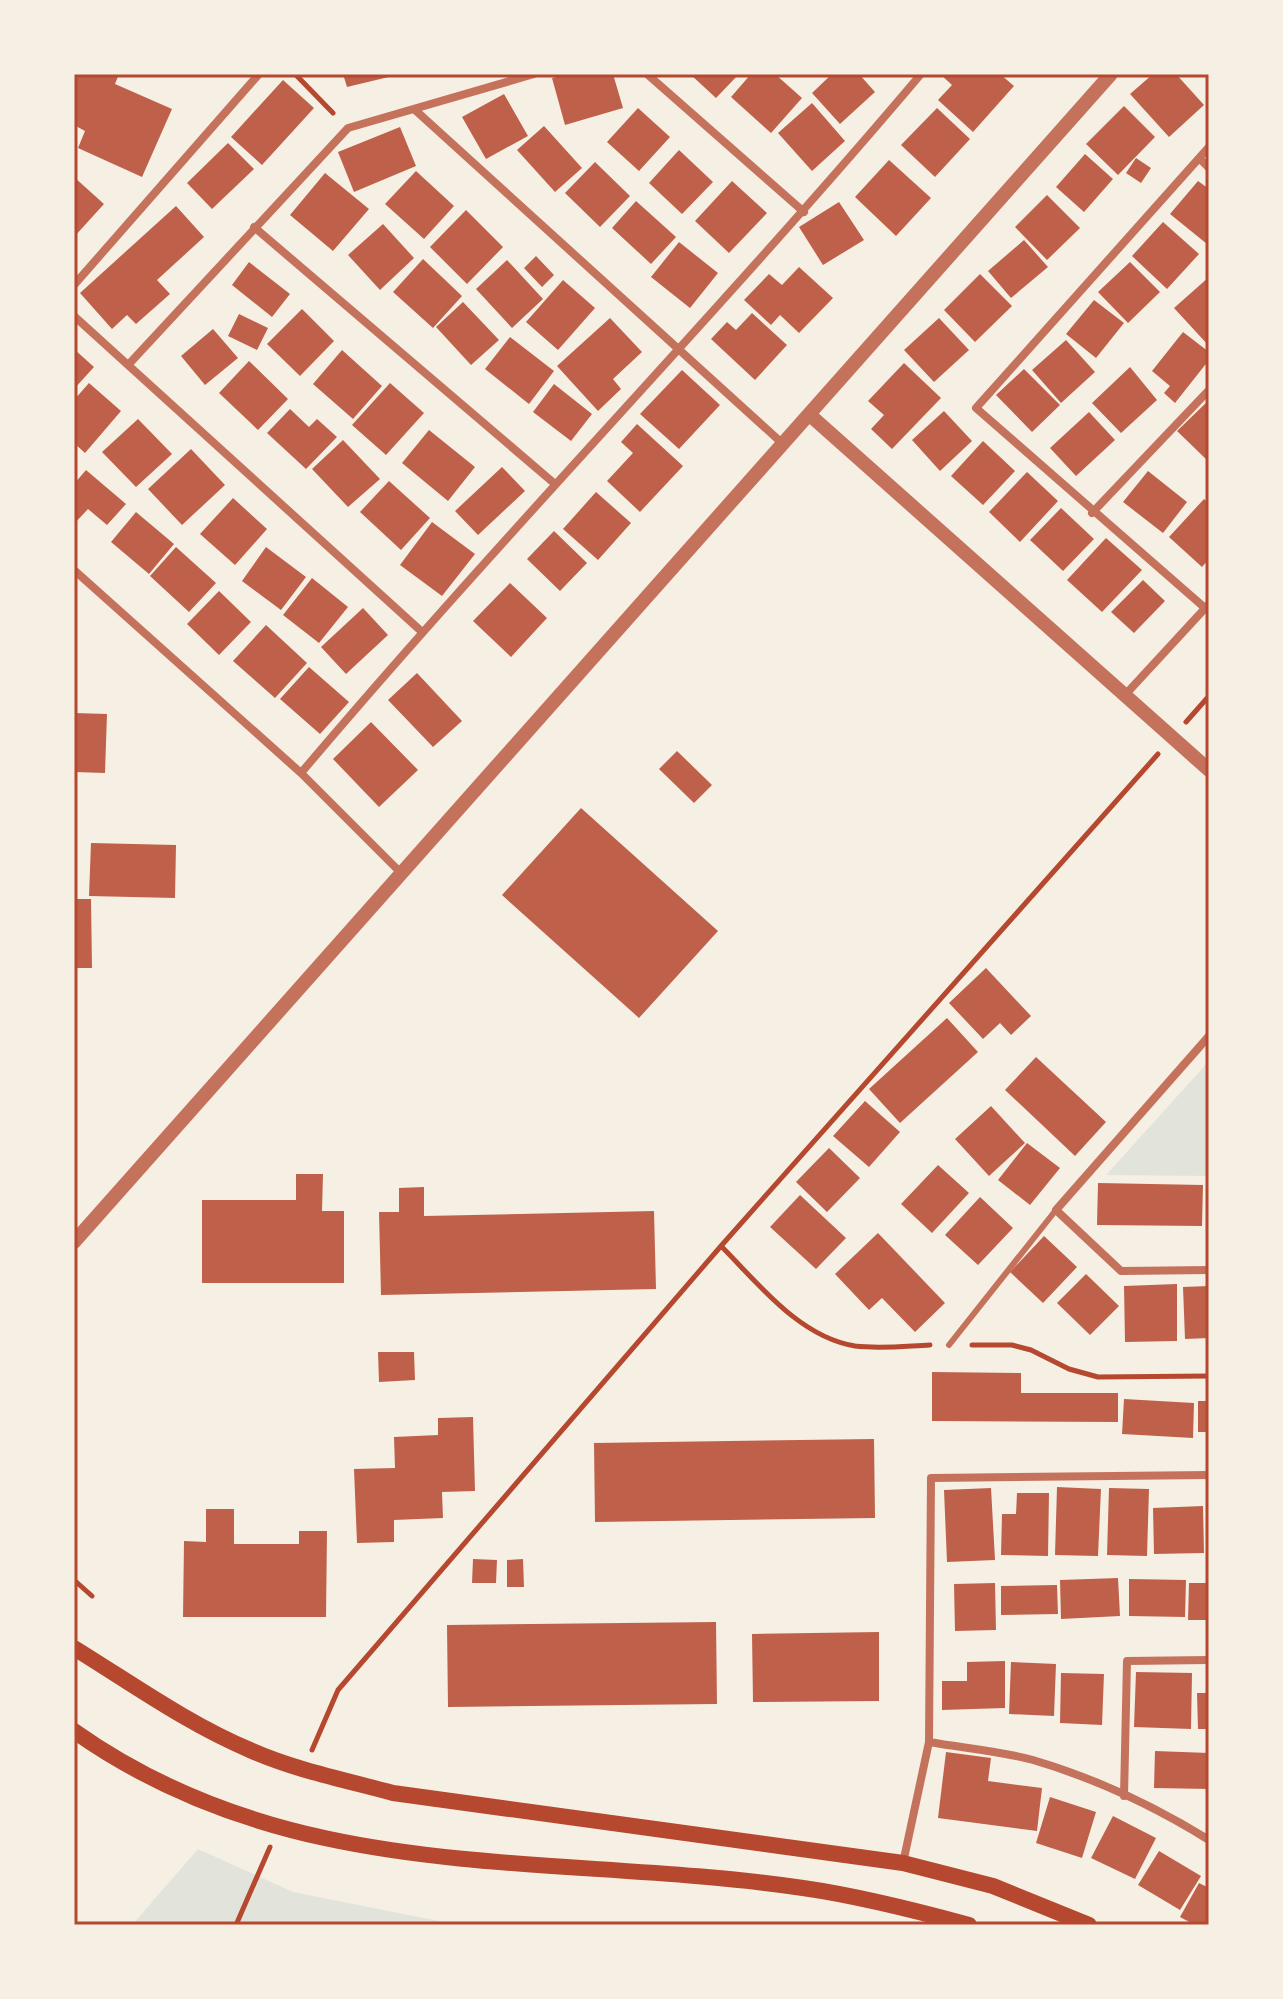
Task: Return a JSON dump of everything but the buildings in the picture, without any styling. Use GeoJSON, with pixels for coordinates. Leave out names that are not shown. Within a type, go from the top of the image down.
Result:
{"type":"FeatureCollection","features":[{"type":"Feature","properties":{"kind":"main road"},"geometry":{"type":"LineString","coordinates":[[74,1648],[192,1721],[251,1751],[393,1793],[903,1863],[993,1886],[1089,1925]]}},
{"type":"Feature","properties":{"kind":"main road"},"geometry":{"type":"LineString","coordinates":[[74,1731],[160,1783],[222,1810],[291,1833],[384,1852],[803,1888],[899,1906],[969,1925]]}},
{"type":"Feature","properties":{"kind":"street"},"geometry":{"type":"LineString","coordinates":[[74,285],[259,74]]}},
{"type":"Feature","properties":{"kind":"street"},"geometry":{"type":"LineString","coordinates":[[129,364],[348,128],[534,74]]}},
{"type":"Feature","properties":{"kind":"street"},"geometry":{"type":"LineString","coordinates":[[647,74],[804,212]]}},
{"type":"Feature","properties":{"kind":"street"},"geometry":{"type":"LineString","coordinates":[[301,773],[421,631],[804,212],[921,74]]}},
{"type":"Feature","properties":{"kind":"street"},"geometry":{"type":"LineString","coordinates":[[74,1242],[811,416],[1111,74]]}},
{"type":"Feature","properties":{"kind":"street"},"geometry":{"type":"LineString","coordinates":[[414,109],[784,444]]}},
{"type":"Feature","properties":{"kind":"street"},"geometry":{"type":"LineString","coordinates":[[1125,695],[1207,606],[1092,513],[976,408],[1209,147]]}},
{"type":"Feature","properties":{"kind":"street"},"geometry":{"type":"LineString","coordinates":[[1199,158],[1209,168]]}},
{"type":"Feature","properties":{"kind":"street"},"geometry":{"type":"LineString","coordinates":[[254,227],[555,484]]}},
{"type":"Feature","properties":{"kind":"street"},"geometry":{"type":"LineString","coordinates":[[74,316],[421,631]]}},
{"type":"Feature","properties":{"kind":"street"},"geometry":{"type":"LineString","coordinates":[[1092,513],[1209,390]]}},
{"type":"Feature","properties":{"kind":"street"},"geometry":{"type":"LineString","coordinates":[[811,416],[1209,770]]}},
{"type":"Feature","properties":{"kind":"street"},"geometry":{"type":"LineString","coordinates":[[74,570],[301,773],[402,874]]}},
{"type":"Feature","properties":{"kind":"street"},"geometry":{"type":"LineString","coordinates":[[1209,1036],[1056,1210],[1121,1271],[1209,1270]]}},
{"type":"Feature","properties":{"kind":"street"},"geometry":{"type":"LineString","coordinates":[[903,1863],[929,1742],[931,1478],[1209,1475]]}},
{"type":"Feature","properties":{"kind":"street"},"geometry":{"type":"LineString","coordinates":[[1124,1796],[1127,1661],[1209,1660]]}},
{"type":"Feature","properties":{"kind":"street"},"geometry":{"type":"LineString","coordinates":[[929,1742],[1033,1760],[1177,1820],[1209,1840]]}},
{"type":"Feature","properties":{"kind":"lane"},"geometry":{"type":"LineString","coordinates":[[949,1345],[1056,1210]]}},
{"type":"Feature","properties":{"kind":"path"},"geometry":{"type":"LineString","coordinates":[[295,74],[348,128]]}},
{"type":"Feature","properties":{"kind":"path"},"geometry":{"type":"LineString","coordinates":[[338,1690],[721,1246],[1108,810]]}},
{"type":"Feature","properties":{"kind":"path"},"geometry":{"type":"LineString","coordinates":[[721,1246],[779,1304],[828,1337],[853,1346],[1012,1345],[1031,1350],[1069,1369],[1098,1377],[1209,1376]]}},
{"type":"Feature","properties":{"kind":"path"},"geometry":{"type":"LineString","coordinates":[[74,1580],[92,1596]]}},
{"type":"Feature","properties":{"kind":"shaded area"},"geometry":{"type":"Polygon","coordinates":[[[1209,1061],[1209,1176],[1106,1175],[1209,1061]]]}},
{"type":"Feature","properties":{"kind":"shaded area"},"geometry":{"type":"Polygon","coordinates":[[[198,1849],[293,1892],[459,1925],[132,1925],[198,1849]]]}}]}
